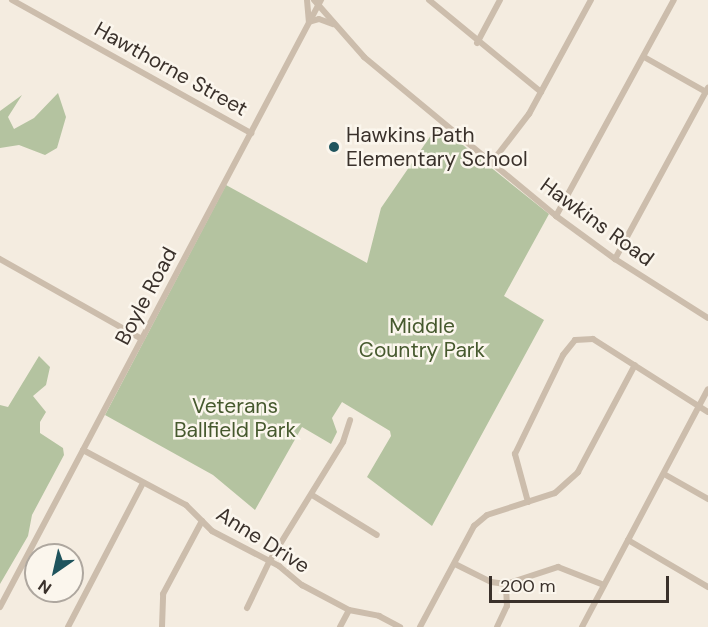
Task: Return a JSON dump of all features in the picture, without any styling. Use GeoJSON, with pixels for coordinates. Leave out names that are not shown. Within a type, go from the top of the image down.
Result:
{"type":"FeatureCollection","features":[{"type":"Feature","properties":{"kind":"street","name":"Hawthorne Street"},"geometry":{"type":"LineString","coordinates":[[12,0],[251,133]]}},
{"type":"Feature","properties":{"kind":"street"},"geometry":{"type":"LineString","coordinates":[[308,0],[309,22],[319,19],[336,26]]}},
{"type":"Feature","properties":{"kind":"street"},"geometry":{"type":"LineString","coordinates":[[429,0],[477,43],[541,92]]}},
{"type":"Feature","properties":{"kind":"street"},"geometry":{"type":"LineString","coordinates":[[477,43],[500,0]]}},
{"type":"Feature","properties":{"kind":"street"},"geometry":{"type":"LineString","coordinates":[[492,162],[541,92],[591,0]]}},
{"type":"Feature","properties":{"kind":"street"},"geometry":{"type":"LineString","coordinates":[[556,216],[674,0]]}},
{"type":"Feature","properties":{"kind":"street","name":"Boyle Road"},"geometry":{"type":"LineString","coordinates":[[0,607],[318,2]]}},
{"type":"Feature","properties":{"kind":"street","name":"Hawkins Road"},"geometry":{"type":"LineString","coordinates":[[318,2],[363,57],[556,216],[615,259],[708,318]]}},
{"type":"Feature","properties":{"kind":"street"},"geometry":{"type":"LineString","coordinates":[[615,259],[707,90],[644,57]]}},
{"type":"Feature","properties":{"kind":"street"},"geometry":{"type":"LineString","coordinates":[[0,260],[142,339]]}},
{"type":"Feature","properties":{"kind":"street"},"geometry":{"type":"LineString","coordinates":[[528,502],[515,454],[568,346],[587,337],[708,412]]}},
{"type":"Feature","properties":{"kind":"street"},"geometry":{"type":"LineString","coordinates":[[420,627],[480,520],[561,489],[578,472],[635,365]]}},
{"type":"Feature","properties":{"kind":"street"},"geometry":{"type":"LineString","coordinates":[[582,627],[708,389]]}},
{"type":"Feature","properties":{"kind":"street"},"geometry":{"type":"LineString","coordinates":[[247,608],[269,562],[344,442],[350,420]]}},
{"type":"Feature","properties":{"kind":"street","name":"Anne Drive"},"geometry":{"type":"LineString","coordinates":[[83,450],[186,505],[219,535],[349,610],[379,616],[400,627]]}},
{"type":"Feature","properties":{"kind":"street"},"geometry":{"type":"LineString","coordinates":[[664,474],[708,499]]}},
{"type":"Feature","properties":{"kind":"street"},"geometry":{"type":"LineString","coordinates":[[68,627],[143,483]]}},
{"type":"Feature","properties":{"kind":"street"},"geometry":{"type":"LineString","coordinates":[[312,495],[377,535]]}},
{"type":"Feature","properties":{"kind":"street"},"geometry":{"type":"LineString","coordinates":[[162,627],[163,594],[202,521]]}},
{"type":"Feature","properties":{"kind":"street"},"geometry":{"type":"LineString","coordinates":[[628,540],[708,587]]}},
{"type":"Feature","properties":{"kind":"street"},"geometry":{"type":"LineString","coordinates":[[454,564],[478,577],[506,584],[558,567],[604,585]]}},
{"type":"Feature","properties":{"kind":"street"},"geometry":{"type":"LineString","coordinates":[[497,627],[507,606],[506,584]]}},
{"type":"Feature","properties":{"kind":"street"},"geometry":{"type":"LineString","coordinates":[[340,627],[349,610]]}},
{"type":"Feature","properties":{"kind":"green space"},"geometry":{"type":"Polygon","coordinates":[[[58,93],[66,117],[57,148],[45,155],[19,145],[0,148],[0,111],[22,95],[8,117],[14,129],[34,118],[58,93]]]}},
{"type":"Feature","properties":{"kind":"green space","name":"Middle Country Park"},"geometry":{"type":"Polygon","coordinates":[[[438,125],[549,214],[504,296],[544,320],[432,526],[367,477],[391,436],[390,431],[342,402],[332,418],[337,432],[331,444],[302,427],[255,510],[213,475],[105,415],[226,185],[367,263],[381,208],[438,125]]]}},
{"type":"Feature","properties":{"kind":"green space"},"geometry":{"type":"Polygon","coordinates":[[[39,356],[50,367],[46,385],[33,396],[46,412],[40,422],[40,433],[63,448],[64,455],[32,515],[28,536],[0,584],[0,405],[8,407],[39,356]]]}},
{"type":"Feature","properties":{"kind":"place","name":"Hawkins Path Elementary School"},"geometry":{"type":"Point","coordinates":[334,147]}},
{"type":"Feature","properties":{"kind":"park label","name":"Veterans Ballfield Park"},"geometry":{"type":"Point","coordinates":[235,418]}}]}
